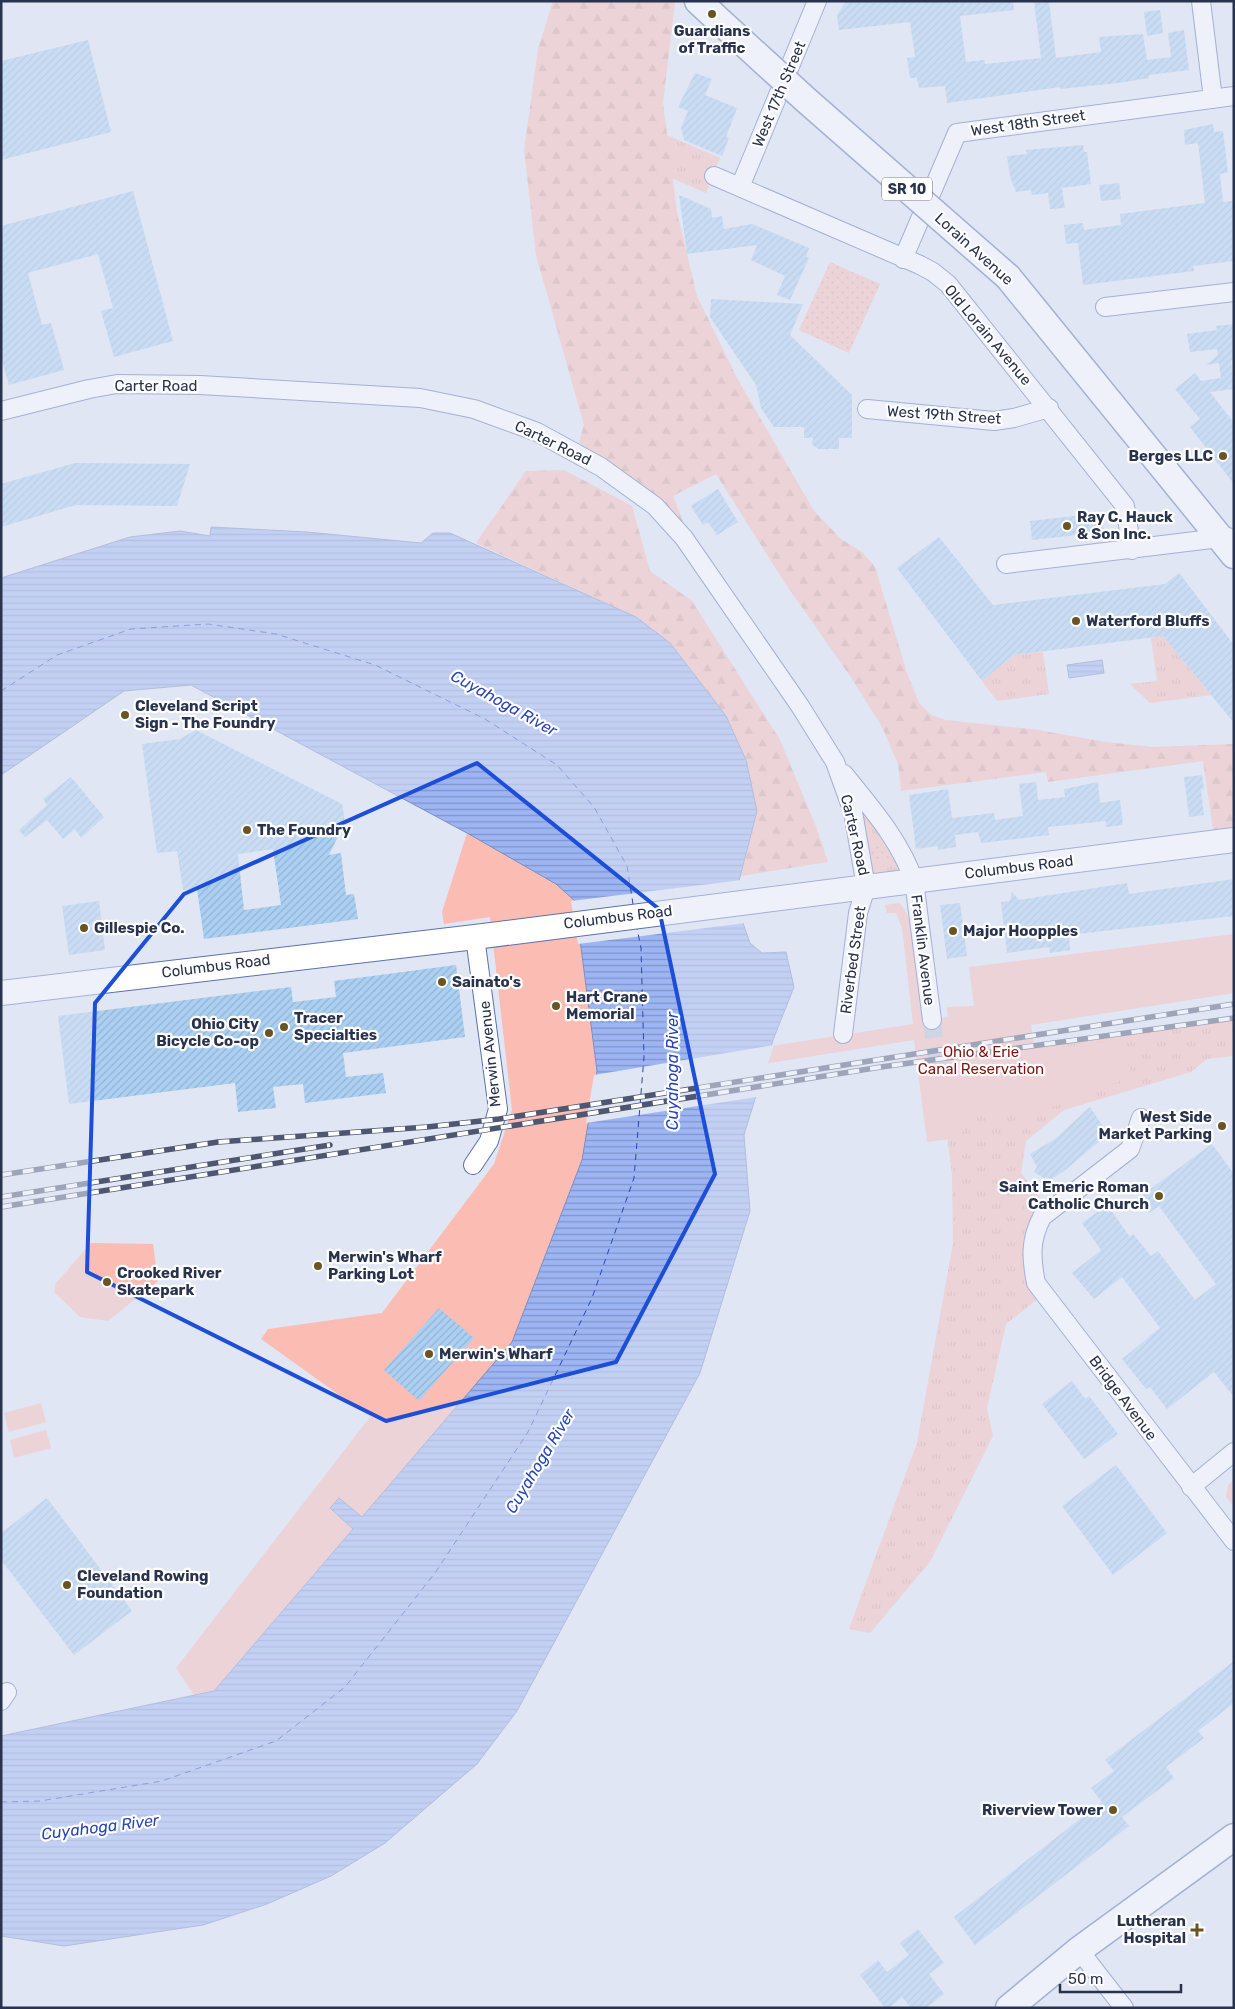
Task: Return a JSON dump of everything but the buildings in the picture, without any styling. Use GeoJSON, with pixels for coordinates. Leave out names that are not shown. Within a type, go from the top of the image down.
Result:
{"type":"FeatureCollection","features":[{"type":"Feature","properties":{"kind":"main road","name":"Lorain Avenue"},"geometry":{"type":"LineString","coordinates":[[698,1],[806,100],[1008,277],[1189,499],[1229,543]]}},
{"type":"Feature","properties":{"kind":"main road"},"geometry":{"type":"LineString","coordinates":[[1008,2008],[1079,1950],[1234,1837]]}},
{"type":"Feature","properties":{"kind":"street","name":"West 17th Street"},"geometry":{"type":"LineString","coordinates":[[740,187],[817,1]]}},
{"type":"Feature","properties":{"kind":"street"},"geometry":{"type":"LineString","coordinates":[[1201,1],[1213,99]]}},
{"type":"Feature","properties":{"kind":"street","name":"West 18th Street"},"geometry":{"type":"LineString","coordinates":[[903,258],[957,132],[1234,96]]}},
{"type":"Feature","properties":{"kind":"street","name":"Old Lorain Avenue"},"geometry":{"type":"LineString","coordinates":[[714,176],[903,258],[933,272],[948,284],[1049,408],[1125,506],[1132,550]]}},
{"type":"Feature","properties":{"kind":"street"},"geometry":{"type":"LineString","coordinates":[[1105,307],[1234,292]]}},
{"type":"Feature","properties":{"kind":"street","name":"Carter Road"},"geometry":{"type":"LineString","coordinates":[[1,411],[117,384],[152,383],[420,398],[474,408],[537,432],[601,467],[655,506],[684,538],[800,706],[834,762],[853,812],[866,887]]}},
{"type":"Feature","properties":{"kind":"street","name":"West 19th Street"},"geometry":{"type":"LineString","coordinates":[[867,409],[994,421],[1014,418],[1049,408]]}},
{"type":"Feature","properties":{"kind":"street"},"geometry":{"type":"LineString","coordinates":[[1006,564],[1132,550],[1229,543]]}},
{"type":"Feature","properties":{"kind":"street","name":"Franklin Avenue"},"geometry":{"type":"LineString","coordinates":[[834,762],[901,849],[914,881],[932,1020]]}},
{"type":"Feature","properties":{"kind":"street","name":"Columbus Road"},"geometry":{"type":"LineString","coordinates":[[1,993],[475,937],[546,926],[1234,840]]}},
{"type":"Feature","properties":{"kind":"street","name":"Riverbed Street"},"geometry":{"type":"LineString","coordinates":[[843,1034],[858,914],[866,887]]}},
{"type":"Feature","properties":{"kind":"street","name":"Merwin Avenue"},"geometry":{"type":"LineString","coordinates":[[473,1165],[489,1140],[498,1109],[475,937]]}},
{"type":"Feature","properties":{"kind":"street","name":"Bridge Avenue"},"geometry":{"type":"LineString","coordinates":[[1141,1118],[1130,1149],[1042,1217],[1031,1246],[1036,1283],[1234,1541]]}},
{"type":"Feature","properties":{"kind":"street"},"geometry":{"type":"LineString","coordinates":[[1191,1487],[1234,1452]]}},
{"type":"Feature","properties":{"kind":"street"},"geometry":{"type":"LineString","coordinates":[[1079,1950],[1124,2008]]}},
{"type":"Feature","properties":{"kind":"highlighted area"},"geometry":{"type":"Polygon","coordinates":[[[477,763],[659,909],[715,1174],[616,1362],[386,1421],[87,1272],[95,1003],[184,894],[477,763]]]}},
{"type":"Feature","properties":{"kind":"green space"},"geometry":{"type":"Polygon","coordinates":[[[553,1],[675,1],[663,103],[677,212],[697,296],[737,378],[814,511],[841,539],[863,553],[875,567],[907,673],[919,703],[931,715],[946,720],[1038,730],[1106,742],[1152,747],[1234,744],[1234,840],[1215,843],[1203,761],[1048,782],[1046,772],[901,791],[898,764],[882,727],[852,679],[785,583],[716,474],[673,496],[689,537],[626,486],[579,442],[584,425],[536,255],[524,150],[538,49],[553,1]]]}},
{"type":"Feature","properties":{"kind":"green space"},"geometry":{"type":"Polygon","coordinates":[[[667,135],[720,158],[706,193],[672,178],[667,135]]]}},
{"type":"Feature","properties":{"kind":"green space"},"geometry":{"type":"Polygon","coordinates":[[[830,262],[880,284],[849,353],[799,330],[830,262]]]}},
{"type":"Feature","properties":{"kind":"green space"},"geometry":{"type":"Polygon","coordinates":[[[564,470],[632,506],[650,571],[692,601],[780,740],[817,829],[828,862],[741,876],[757,811],[726,716],[670,643],[636,617],[476,543],[526,471],[564,470]]]}},
{"type":"Feature","properties":{"kind":"green space"},"geometry":{"type":"Polygon","coordinates":[[[1163,636],[1211,695],[1150,703],[1130,684],[1157,681],[1151,638],[1163,636]]]}},
{"type":"Feature","properties":{"kind":"green space"},"geometry":{"type":"Polygon","coordinates":[[[1043,652],[1049,694],[997,701],[982,681],[1014,655],[1043,652]]]}},
{"type":"Feature","properties":{"kind":"green space"},"geometry":{"type":"Polygon","coordinates":[[[838,767],[914,881],[866,887],[838,767]]]}},
{"type":"Feature","properties":{"kind":"green space","name":"Ohio & Erie Canal Reservation"},"geometry":{"type":"Polygon","coordinates":[[[467,833],[556,884],[575,901],[597,1073],[913,1024],[902,928],[896,913],[887,913],[885,905],[899,903],[911,924],[915,940],[928,1021],[948,1017],[947,1007],[974,1006],[969,967],[1234,934],[1234,993],[1031,1025],[1035,1051],[1125,1039],[1130,1077],[1055,1106],[973,1117],[958,1138],[927,1142],[914,1040],[594,1091],[582,1160],[512,1342],[362,1518],[339,1498],[331,1508],[353,1529],[214,1691],[194,1695],[176,1668],[370,1417],[261,1339],[268,1329],[382,1313],[494,1164],[512,1110],[490,917],[444,924],[442,912],[467,833]]]}},
{"type":"Feature","properties":{"kind":"green space"},"geometry":{"type":"Polygon","coordinates":[[[876,843],[892,858],[872,860],[871,850],[876,843]]]}},
{"type":"Feature","properties":{"kind":"green space","name":"Ohio & Erie Canal Reservation"},"geometry":{"type":"Polygon","coordinates":[[[1234,1018],[1234,1056],[1207,1059],[1191,1072],[1064,1110],[1026,1141],[1021,1173],[1050,1211],[1036,1229],[1044,1294],[1006,1324],[987,1408],[993,1436],[930,1562],[870,1633],[849,1629],[917,1443],[953,1243],[952,1174],[937,1059],[1234,1018]]]}},
{"type":"Feature","properties":{"kind":"green space","name":"Crooked River Skatepark"},"geometry":{"type":"Polygon","coordinates":[[[91,1243],[153,1244],[158,1281],[108,1321],[80,1317],[54,1292],[56,1283],[91,1243]]]}},
{"type":"Feature","properties":{"kind":"green space"},"geometry":{"type":"Polygon","coordinates":[[[41,1403],[46,1422],[9,1432],[4,1413],[41,1403]]]}},
{"type":"Feature","properties":{"kind":"green space"},"geometry":{"type":"Polygon","coordinates":[[[46,1430],[51,1448],[14,1458],[10,1440],[46,1430]]]}},
{"type":"Feature","properties":{"kind":"green space"},"geometry":{"type":"Polygon","coordinates":[[[1234,1480],[1234,1507],[1226,1497],[1228,1485],[1234,1480]]]}},
{"type":"Feature","properties":{"kind":"water","name":"Cuyahoga River"},"geometry":{"type":"Polygon","coordinates":[[[211,527],[307,532],[421,543],[433,533],[450,533],[636,617],[670,643],[726,716],[746,760],[757,811],[739,881],[743,923],[750,943],[762,953],[786,952],[794,987],[773,1040],[744,1135],[750,1211],[700,1373],[517,1711],[477,1764],[385,1843],[331,1876],[267,1904],[203,1925],[64,1946],[1,1936],[1,1736],[214,1691],[353,1529],[330,1508],[339,1498],[362,1517],[512,1342],[582,1160],[597,1071],[575,901],[556,884],[467,833],[191,685],[124,691],[1,775],[1,578],[130,537],[180,531],[210,536],[211,527]]]}},
{"type":"Feature","properties":{"kind":"water"},"geometry":{"type":"Polygon","coordinates":[[[1102,660],[1104,673],[1069,678],[1067,665],[1102,660]]]}},
{"type":"Feature","properties":{"kind":"pier"},"geometry":{"type":"Polygon","coordinates":[[[742,880],[746,923],[578,944],[571,901],[742,880]]]}},
{"type":"Feature","properties":{"kind":"pier"},"geometry":{"type":"Polygon","coordinates":[[[774,1045],[757,1097],[586,1123],[594,1075],[774,1045]]]}},
{"type":"Feature","properties":{"kind":"ferry route"},"geometry":{"type":"LineString","coordinates":[[1,691],[57,655],[131,629],[208,624],[276,634],[375,665],[485,719],[557,765],[594,807],[627,866],[633,904]]}},
{"type":"Feature","properties":{"kind":"ferry route"},"geometry":{"type":"LineString","coordinates":[[1,1802],[40,1801],[162,1781],[276,1741],[345,1687],[435,1573],[528,1432],[592,1298],[634,1178],[644,1057],[641,948],[637,928]]}},
{"type":"Feature","properties":{"kind":"tunnel"},"geometry":{"type":"LineString","coordinates":[[932,1020],[938,1068]]}},
{"type":"Feature","properties":{"kind":"railway"},"geometry":{"type":"LineString","coordinates":[[1,1175],[218,1142],[427,1127],[499,1119],[1234,1004]]}},
{"type":"Feature","properties":{"kind":"railway"},"geometry":{"type":"LineString","coordinates":[[1,1207],[881,1067],[1234,1018]]}},
{"type":"Feature","properties":{"kind":"railway"},"geometry":{"type":"LineString","coordinates":[[1,1197],[330,1145]]}},
{"type":"Feature","properties":{"kind":"place","name":"Guardians of Traffic"},"geometry":{"type":"Point","coordinates":[712,14]}},
{"type":"Feature","properties":{"kind":"place","name":"Berges LLC"},"geometry":{"type":"Point","coordinates":[1223,456]}},
{"type":"Feature","properties":{"kind":"place","name":"Ray C. Hauck & Son Inc."},"geometry":{"type":"Point","coordinates":[1067,526]}},
{"type":"Feature","properties":{"kind":"place","name":"Waterford Bluffs"},"geometry":{"type":"Point","coordinates":[1076,621]}},
{"type":"Feature","properties":{"kind":"place","name":"Cleveland Script Sign - The Foundry"},"geometry":{"type":"Point","coordinates":[125,715]}},
{"type":"Feature","properties":{"kind":"place","name":"The Foundry"},"geometry":{"type":"Point","coordinates":[247,830]}},
{"type":"Feature","properties":{"kind":"place","name":"Gillespie Co."},"geometry":{"type":"Point","coordinates":[84,928]}},
{"type":"Feature","properties":{"kind":"place","name":"Major Hoopples"},"geometry":{"type":"Point","coordinates":[953,931]}},
{"type":"Feature","properties":{"kind":"place","name":"Sainato's"},"geometry":{"type":"Point","coordinates":[442,982]}},
{"type":"Feature","properties":{"kind":"place","name":"Hart Crane Memorial"},"geometry":{"type":"Point","coordinates":[556,1006]}},
{"type":"Feature","properties":{"kind":"place","name":"Tracer Specialties"},"geometry":{"type":"Point","coordinates":[284,1027]}},
{"type":"Feature","properties":{"kind":"place","name":"Ohio City Bicycle Co-op"},"geometry":{"type":"Point","coordinates":[269,1033]}},
{"type":"Feature","properties":{"kind":"place","name":"West Side Market Parking"},"geometry":{"type":"Point","coordinates":[1222,1126]}},
{"type":"Feature","properties":{"kind":"place","name":"Saint Emeric Roman Catholic Church"},"geometry":{"type":"Point","coordinates":[1159,1196]}},
{"type":"Feature","properties":{"kind":"place","name":"Merwin's Wharf Parking Lot"},"geometry":{"type":"Point","coordinates":[318,1266]}},
{"type":"Feature","properties":{"kind":"place","name":"Crooked River Skatepark"},"geometry":{"type":"Point","coordinates":[107,1282]}},
{"type":"Feature","properties":{"kind":"place","name":"Merwin's Wharf"},"geometry":{"type":"Point","coordinates":[429,1354]}},
{"type":"Feature","properties":{"kind":"place","name":"Cleveland Rowing Foundation"},"geometry":{"type":"Point","coordinates":[67,1585]}},
{"type":"Feature","properties":{"kind":"place","name":"Riverview Tower"},"geometry":{"type":"Point","coordinates":[1113,1810]}},
{"type":"Feature","properties":{"kind":"place","name":"Lutheran Hospital"},"geometry":{"type":"Point","coordinates":[1197,1930]}}]}
